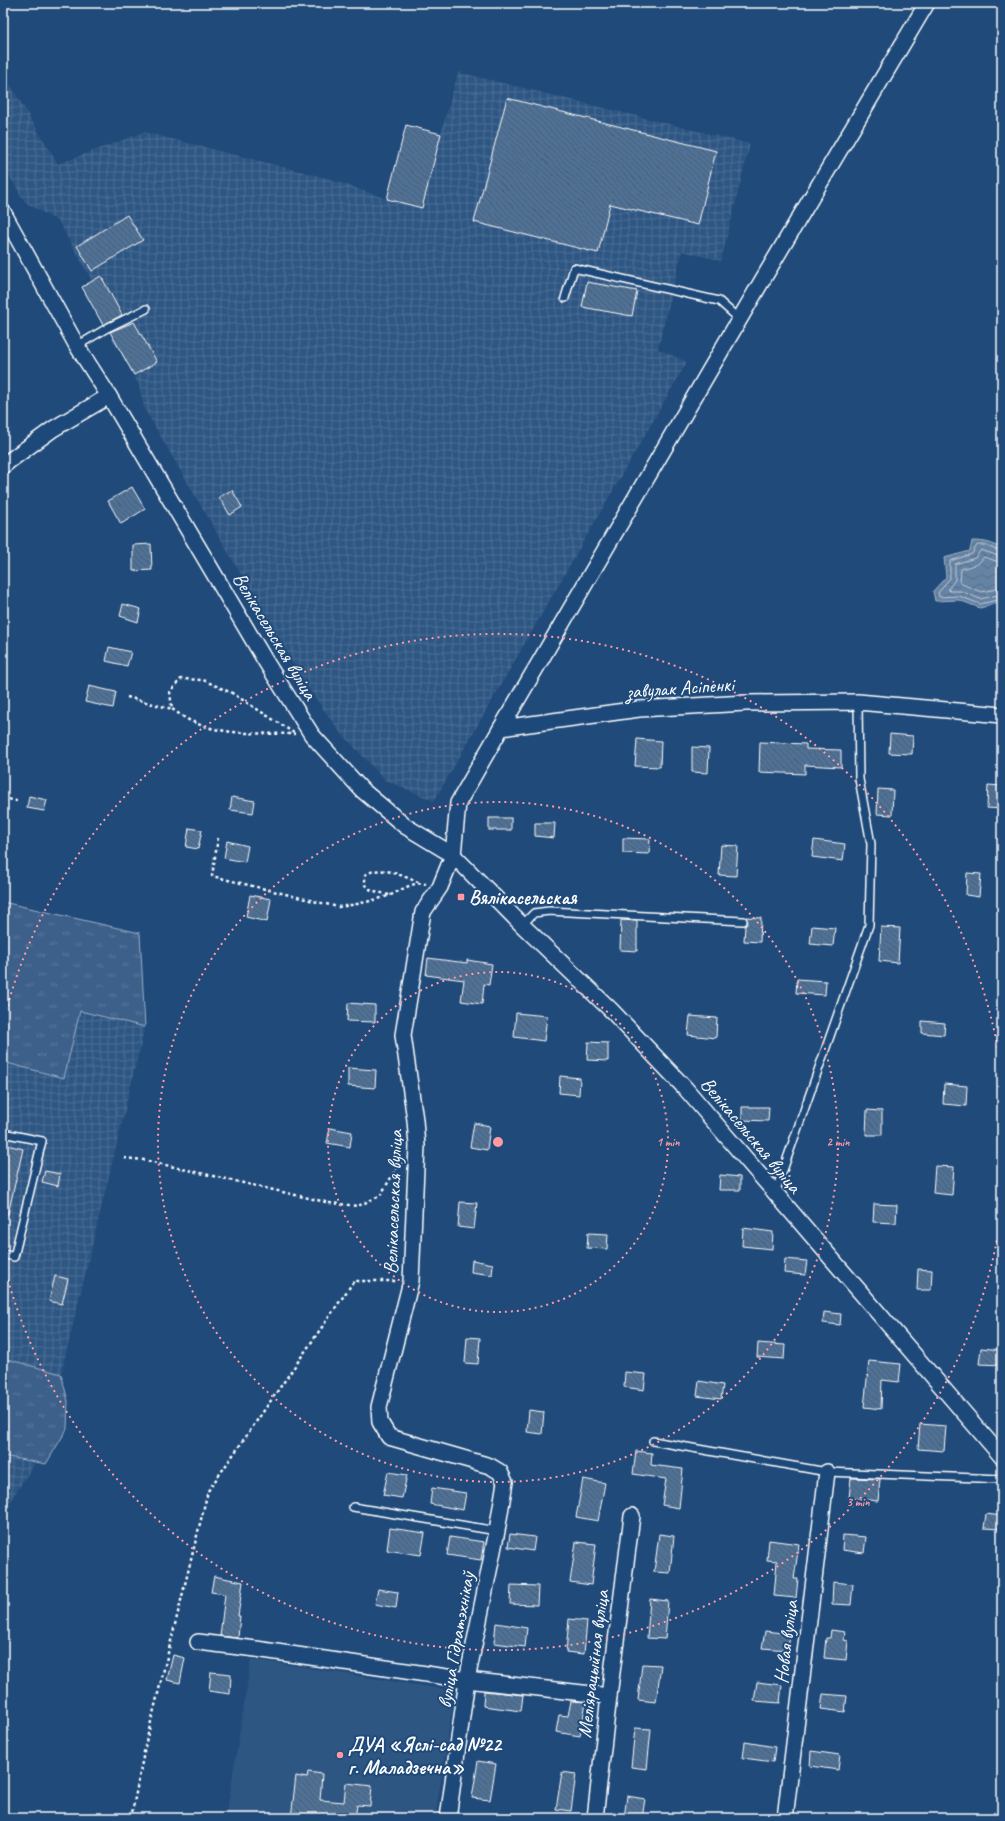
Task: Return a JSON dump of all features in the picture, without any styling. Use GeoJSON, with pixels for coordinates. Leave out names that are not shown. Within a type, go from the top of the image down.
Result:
{"type":"FeatureCollection","features":[{"type":"Feature","properties":{"kind":"street"},"geometry":{"type":"LineString","coordinates":[[453,855],[458,803],[739,319],[927,3]]}},
{"type":"Feature","properties":{"kind":"street","name":"Велікасельская вуліца"},"geometry":{"type":"LineString","coordinates":[[3,212],[77,346],[109,396],[266,662],[312,735],[362,790],[405,826],[453,855],[522,925],[611,1010],[684,1088],[1002,1457]]}},
{"type":"Feature","properties":{"kind":"street"},"geometry":{"type":"LineString","coordinates":[[3,466],[9,460],[53,429],[109,396]]}},
{"type":"Feature","properties":{"kind":"street","name":"завулак Асіпенкі"},"geometry":{"type":"LineString","coordinates":[[501,728],[639,709],[746,703],[858,702],[1002,715]]}},
{"type":"Feature","properties":{"kind":"street","name":"Велікасельская вуліца"},"geometry":{"type":"LineString","coordinates":[[453,855],[440,887],[423,912],[403,1035],[415,1120],[417,1146],[411,1281],[379,1407],[380,1422],[389,1437],[490,1466],[500,1472]]}},
{"type":"Feature","properties":{"kind":"street","name":"вуліца Гідратэхнікаў"},"geometry":{"type":"LineString","coordinates":[[448,1818],[467,1680],[497,1531],[505,1482],[500,1472]]}},
{"type":"Feature","properties":{"kind":"street","name":"Новая вуліца"},"geometry":{"type":"LineString","coordinates":[[785,1818],[827,1472]]}},
{"type":"Feature","properties":{"kind":"street","name":"Меліярацыйная вуліца"},"geometry":{"type":"LineString","coordinates":[[595,1818],[632,1516]]}},
{"type":"Feature","properties":{"kind":"street"},"geometry":{"type":"LineString","coordinates":[[198,1642],[467,1680],[609,1696]]}},
{"type":"Feature","properties":{"kind":"lane"},"geometry":{"type":"LineString","coordinates":[[565,298],[574,268],[719,301],[739,319]]}},
{"type":"Feature","properties":{"kind":"lane"},"geometry":{"type":"LineString","coordinates":[[77,346],[108,328],[146,309]]}},
{"type":"Feature","properties":{"kind":"lane"},"geometry":{"type":"LineString","coordinates":[[774,1194],[869,925],[871,844],[859,779],[858,702]]}},
{"type":"Feature","properties":{"kind":"lane"},"geometry":{"type":"LineString","coordinates":[[522,925],[534,913],[549,911],[743,921]]}},
{"type":"Feature","properties":{"kind":"lane"},"geometry":{"type":"LineString","coordinates":[[3,1133],[42,1141],[14,1257],[3,1254]]}},
{"type":"Feature","properties":{"kind":"lane"},"geometry":{"type":"LineString","coordinates":[[653,1441],[827,1472],[1002,1479]]}},
{"type":"Feature","properties":{"kind":"lane"},"geometry":{"type":"LineString","coordinates":[[353,1507],[497,1531]]}},
{"type":"Feature","properties":{"kind":"path"},"geometry":{"type":"LineString","coordinates":[[172,709],[170,692],[181,679],[203,680],[232,693],[295,734]]}},
{"type":"Feature","properties":{"kind":"path"},"geometry":{"type":"LineString","coordinates":[[127,697],[172,709],[190,721],[214,728],[247,733],[312,735]]}},
{"type":"Feature","properties":{"kind":"path"},"geometry":{"type":"LineString","coordinates":[[3,798],[17,802]]}},
{"type":"Feature","properties":{"kind":"path"},"geometry":{"type":"LineString","coordinates":[[218,838],[212,876],[338,906],[358,905],[390,895],[418,882]]}},
{"type":"Feature","properties":{"kind":"path"},"geometry":{"type":"LineString","coordinates":[[390,895],[371,890],[365,885],[365,875],[372,870],[387,871],[418,882],[440,887]]}},
{"type":"Feature","properties":{"kind":"path"},"geometry":{"type":"LineString","coordinates":[[124,1158],[144,1160],[330,1203],[358,1206],[380,1196],[396,1168],[417,1146]]}},
{"type":"Feature","properties":{"kind":"path"},"geometry":{"type":"LineString","coordinates":[[131,1818],[146,1742],[208,1491],[354,1281],[411,1281]]}},
{"type":"Feature","properties":{"kind":"shaded area"},"geometry":{"type":"Polygon","coordinates":[[[458,72],[750,144],[721,261],[682,251],[658,349],[687,362],[434,801],[385,780],[339,731],[302,679],[144,408],[139,385],[82,287],[92,281],[59,222],[25,202],[3,166],[3,73],[58,164],[144,132],[327,178],[387,199],[406,125],[441,133],[458,72]]]}},
{"type":"Feature","properties":{"kind":"shaded area"},"geometry":{"type":"Polygon","coordinates":[[[80,1011],[145,1027],[61,1374],[3,1358],[3,1062],[64,1078],[80,1011]]]}},
{"type":"Feature","properties":{"kind":"shaded area"},"geometry":{"type":"Polygon","coordinates":[[[3,1456],[35,1463],[3,1512],[3,1456]]]}},
{"type":"Feature","properties":{"kind":"shaded area","name":"ДУА «Яслі-сад №22 г. Маладзечна»"},"geometry":{"type":"Polygon","coordinates":[[[251,1659],[455,1691],[435,1818],[226,1818],[251,1659]]]}},
{"type":"Feature","properties":{"kind":"green space"},"geometry":{"type":"Polygon","coordinates":[[[3,902],[140,933],[145,1027],[80,1011],[64,1078],[3,1062],[3,902]]]}},
{"type":"Feature","properties":{"kind":"green space"},"geometry":{"type":"Polygon","coordinates":[[[3,1358],[61,1374],[68,1401],[67,1429],[46,1464],[3,1456],[3,1358]]]}},
{"type":"Feature","properties":{"kind":"water"},"geometry":{"type":"Polygon","coordinates":[[[972,541],[988,542],[1002,550],[1002,602],[980,608],[959,600],[935,601],[933,591],[946,577],[944,558],[970,551],[972,541]]]}},
{"type":"Feature","properties":{"kind":"building"},"geometry":{"type":"Polygon","coordinates":[[[507,98],[716,151],[698,225],[610,204],[598,253],[474,222],[507,98]]]}},
{"type":"Feature","properties":{"kind":"building"},"geometry":{"type":"Polygon","coordinates":[[[406,125],[441,134],[422,208],[387,199],[406,125]]]}},
{"type":"Feature","properties":{"kind":"building"},"geometry":{"type":"Polygon","coordinates":[[[127,215],[143,240],[92,271],[77,246],[127,215]]]}},
{"type":"Feature","properties":{"kind":"building"},"geometry":{"type":"Polygon","coordinates":[[[101,276],[122,315],[103,325],[82,287],[101,276]]]}},
{"type":"Feature","properties":{"kind":"building"},"geometry":{"type":"Polygon","coordinates":[[[587,282],[637,291],[632,316],[582,307],[587,282]]]}},
{"type":"Feature","properties":{"kind":"building"},"geometry":{"type":"Polygon","coordinates":[[[134,322],[157,362],[134,375],[110,332],[134,322]]]}},
{"type":"Feature","properties":{"kind":"building"},"geometry":{"type":"Polygon","coordinates":[[[132,487],[145,509],[121,524],[108,501],[132,487]]]}},
{"type":"Feature","properties":{"kind":"building"},"geometry":{"type":"Polygon","coordinates":[[[232,490],[242,507],[230,515],[219,497],[232,490]]]}},
{"type":"Feature","properties":{"kind":"building"},"geometry":{"type":"Polygon","coordinates":[[[151,544],[152,570],[133,571],[133,545],[151,544]]]}},
{"type":"Feature","properties":{"kind":"building"},"geometry":{"type":"Polygon","coordinates":[[[123,604],[141,609],[138,622],[120,616],[123,604]]]}},
{"type":"Feature","properties":{"kind":"building"},"geometry":{"type":"Polygon","coordinates":[[[109,647],[131,652],[127,666],[106,661],[109,647]]]}},
{"type":"Feature","properties":{"kind":"building"},"geometry":{"type":"Polygon","coordinates":[[[89,686],[116,692],[113,708],[85,702],[89,686]]]}},
{"type":"Feature","properties":{"kind":"building"},"geometry":{"type":"Polygon","coordinates":[[[890,734],[913,736],[912,754],[889,753],[890,734]]]}},
{"type":"Feature","properties":{"kind":"building"},"geometry":{"type":"Polygon","coordinates":[[[637,739],[661,741],[660,767],[635,766],[637,739]]]}},
{"type":"Feature","properties":{"kind":"building"},"geometry":{"type":"Polygon","coordinates":[[[760,742],[806,744],[806,749],[841,750],[841,767],[805,765],[805,774],[759,772],[760,742]]]}},
{"type":"Feature","properties":{"kind":"building"},"geometry":{"type":"Polygon","coordinates":[[[692,747],[709,748],[708,773],[692,772],[692,747]]]}},
{"type":"Feature","properties":{"kind":"building"},"geometry":{"type":"Polygon","coordinates":[[[988,785],[1002,786],[1002,809],[987,808],[988,785]]]}},
{"type":"Feature","properties":{"kind":"building"},"geometry":{"type":"Polygon","coordinates":[[[878,789],[893,790],[892,815],[877,814],[878,789]]]}},
{"type":"Feature","properties":{"kind":"building"},"geometry":{"type":"Polygon","coordinates":[[[29,796],[47,800],[44,811],[27,808],[29,796]]]}},
{"type":"Feature","properties":{"kind":"building"},"geometry":{"type":"Polygon","coordinates":[[[232,797],[255,801],[253,813],[230,810],[232,797]]]}},
{"type":"Feature","properties":{"kind":"building"},"geometry":{"type":"Polygon","coordinates":[[[489,818],[511,818],[511,830],[489,830],[489,818]]]}},
{"type":"Feature","properties":{"kind":"building"},"geometry":{"type":"Polygon","coordinates":[[[535,823],[555,823],[554,838],[535,836],[535,823]]]}},
{"type":"Feature","properties":{"kind":"building"},"geometry":{"type":"Polygon","coordinates":[[[189,828],[202,830],[198,849],[186,847],[189,828]]]}},
{"type":"Feature","properties":{"kind":"building"},"geometry":{"type":"Polygon","coordinates":[[[623,838],[650,839],[649,854],[623,853],[623,838]]]}},
{"type":"Feature","properties":{"kind":"building"},"geometry":{"type":"Polygon","coordinates":[[[814,840],[845,844],[843,861],[812,857],[814,840]]]}},
{"type":"Feature","properties":{"kind":"building"},"geometry":{"type":"Polygon","coordinates":[[[227,841],[248,846],[245,862],[224,858],[227,841]]]}},
{"type":"Feature","properties":{"kind":"building"},"geometry":{"type":"Polygon","coordinates":[[[721,845],[738,846],[736,876],[719,875],[721,845]]]}},
{"type":"Feature","properties":{"kind":"building"},"geometry":{"type":"Polygon","coordinates":[[[967,873],[981,874],[979,897],[966,895],[967,873]]]}},
{"type":"Feature","properties":{"kind":"building"},"geometry":{"type":"Polygon","coordinates":[[[250,895],[271,899],[267,922],[246,917],[250,895]]]}},
{"type":"Feature","properties":{"kind":"building"},"geometry":{"type":"Polygon","coordinates":[[[746,917],[761,918],[760,942],[744,941],[745,926],[748,922],[746,917]]]}},
{"type":"Feature","properties":{"kind":"building"},"geometry":{"type":"Polygon","coordinates":[[[621,920],[637,921],[637,951],[620,950],[621,920]]]}},
{"type":"Feature","properties":{"kind":"building"},"geometry":{"type":"Polygon","coordinates":[[[812,926],[835,928],[833,946],[810,944],[812,926]]]}},
{"type":"Feature","properties":{"kind":"building"},"geometry":{"type":"Polygon","coordinates":[[[881,927],[900,928],[898,963],[879,961],[881,927]]]}},
{"type":"Feature","properties":{"kind":"building"},"geometry":{"type":"Polygon","coordinates":[[[428,958],[467,963],[467,960],[492,964],[489,985],[484,984],[482,1004],[461,1001],[464,980],[426,975],[428,958]]]}},
{"type":"Feature","properties":{"kind":"building"},"geometry":{"type":"Polygon","coordinates":[[[797,979],[826,981],[825,995],[796,993],[797,979]]]}},
{"type":"Feature","properties":{"kind":"building"},"geometry":{"type":"Polygon","coordinates":[[[348,1003],[375,1005],[375,1022],[347,1021],[348,1003]]]}},
{"type":"Feature","properties":{"kind":"building"},"geometry":{"type":"Polygon","coordinates":[[[516,1013],[547,1016],[544,1041],[514,1037],[516,1013]]]}},
{"type":"Feature","properties":{"kind":"building"},"geometry":{"type":"Polygon","coordinates":[[[690,1016],[717,1018],[716,1038],[688,1035],[690,1016]]]}},
{"type":"Feature","properties":{"kind":"building"},"geometry":{"type":"Polygon","coordinates":[[[922,1021],[945,1023],[944,1035],[922,1033],[922,1021]]]}},
{"type":"Feature","properties":{"kind":"building"},"geometry":{"type":"Polygon","coordinates":[[[588,1042],[608,1043],[608,1061],[587,1060],[588,1042]]]}},
{"type":"Feature","properties":{"kind":"building"},"geometry":{"type":"Polygon","coordinates":[[[348,1068],[376,1070],[375,1088],[348,1086],[348,1068]]]}},
{"type":"Feature","properties":{"kind":"building"},"geometry":{"type":"Polygon","coordinates":[[[560,1076],[580,1078],[579,1095],[559,1093],[560,1076]]]}},
{"type":"Feature","properties":{"kind":"building"},"geometry":{"type":"Polygon","coordinates":[[[944,1084],[967,1086],[966,1106],[943,1104],[944,1084]]]}},
{"type":"Feature","properties":{"kind":"building"},"geometry":{"type":"Polygon","coordinates":[[[742,1107],[769,1107],[768,1121],[742,1120],[742,1107]]]}},
{"type":"Feature","properties":{"kind":"building"},"geometry":{"type":"Polygon","coordinates":[[[867,1110],[882,1111],[882,1135],[866,1135],[867,1110]]]}},
{"type":"Feature","properties":{"kind":"building"},"geometry":{"type":"Polygon","coordinates":[[[474,1123],[490,1126],[487,1150],[470,1147],[474,1123]]]}},
{"type":"Feature","properties":{"kind":"building"},"geometry":{"type":"Polygon","coordinates":[[[330,1128],[352,1132],[350,1147],[327,1143],[330,1128]]]}},
{"type":"Feature","properties":{"kind":"building"},"geometry":{"type":"Polygon","coordinates":[[[3,1144],[23,1149],[8,1214],[3,1214],[3,1144]]]}},
{"type":"Feature","properties":{"kind":"building"},"geometry":{"type":"Polygon","coordinates":[[[935,1166],[954,1167],[952,1195],[933,1193],[935,1166]]]}},
{"type":"Feature","properties":{"kind":"building"},"geometry":{"type":"Polygon","coordinates":[[[45,1171],[60,1174],[58,1186],[42,1182],[45,1171]]]}},
{"type":"Feature","properties":{"kind":"building"},"geometry":{"type":"Polygon","coordinates":[[[720,1175],[740,1177],[740,1190],[719,1190],[720,1175]]]}},
{"type":"Feature","properties":{"kind":"building"},"geometry":{"type":"Polygon","coordinates":[[[460,1202],[477,1203],[474,1229],[458,1227],[460,1202]]]}},
{"type":"Feature","properties":{"kind":"building"},"geometry":{"type":"Polygon","coordinates":[[[874,1204],[897,1205],[896,1223],[873,1222],[874,1204]]]}},
{"type":"Feature","properties":{"kind":"building"},"geometry":{"type":"Polygon","coordinates":[[[743,1228],[773,1232],[772,1249],[742,1246],[743,1228]]]}},
{"type":"Feature","properties":{"kind":"building"},"geometry":{"type":"Polygon","coordinates":[[[588,1233],[608,1234],[607,1249],[587,1248],[588,1233]]]}},
{"type":"Feature","properties":{"kind":"building"},"geometry":{"type":"Polygon","coordinates":[[[785,1259],[807,1261],[805,1275],[784,1273],[785,1259]]]}},
{"type":"Feature","properties":{"kind":"building"},"geometry":{"type":"Polygon","coordinates":[[[472,1260],[493,1264],[492,1275],[471,1272],[472,1260]]]}},
{"type":"Feature","properties":{"kind":"building"},"geometry":{"type":"Polygon","coordinates":[[[918,1269],[932,1270],[931,1290],[917,1290],[918,1269]]]}},
{"type":"Feature","properties":{"kind":"building"},"geometry":{"type":"Polygon","coordinates":[[[55,1276],[68,1279],[62,1304],[49,1301],[55,1276]]]}},
{"type":"Feature","properties":{"kind":"building"},"geometry":{"type":"Polygon","coordinates":[[[824,1312],[841,1314],[840,1325],[823,1323],[824,1312]]]}},
{"type":"Feature","properties":{"kind":"building"},"geometry":{"type":"Polygon","coordinates":[[[467,1337],[480,1338],[478,1364],[465,1363],[467,1337]]]}},
{"type":"Feature","properties":{"kind":"building"},"geometry":{"type":"Polygon","coordinates":[[[758,1343],[785,1345],[784,1359],[757,1357],[758,1343]]]}},
{"type":"Feature","properties":{"kind":"building"},"geometry":{"type":"Polygon","coordinates":[[[981,1348],[1002,1350],[1002,1365],[979,1364],[981,1348]]]}},
{"type":"Feature","properties":{"kind":"building"},"geometry":{"type":"Polygon","coordinates":[[[869,1361],[901,1364],[899,1382],[882,1380],[881,1409],[864,1407],[869,1361]]]}},
{"type":"Feature","properties":{"kind":"building"},"geometry":{"type":"Polygon","coordinates":[[[625,1372],[646,1374],[644,1390],[624,1387],[625,1372]]]}},
{"type":"Feature","properties":{"kind":"building"},"geometry":{"type":"Polygon","coordinates":[[[699,1381],[723,1385],[721,1399],[697,1396],[699,1381]]]}},
{"type":"Feature","properties":{"kind":"building"},"geometry":{"type":"Polygon","coordinates":[[[529,1410],[544,1412],[542,1434],[527,1432],[529,1410]]]}},
{"type":"Feature","properties":{"kind":"building"},"geometry":{"type":"Polygon","coordinates":[[[920,1424],[946,1426],[944,1451],[918,1449],[920,1424]]]}},
{"type":"Feature","properties":{"kind":"building"},"geometry":{"type":"Polygon","coordinates":[[[636,1451],[652,1453],[651,1465],[683,1469],[679,1508],[662,1505],[666,1479],[633,1474],[636,1451]]]}},
{"type":"Feature","properties":{"kind":"building"},"geometry":{"type":"Polygon","coordinates":[[[388,1472],[407,1475],[402,1498],[383,1495],[388,1472]]]}},
{"type":"Feature","properties":{"kind":"building"},"geometry":{"type":"Polygon","coordinates":[[[851,1478],[880,1479],[878,1501],[849,1498],[851,1478]]]}},
{"type":"Feature","properties":{"kind":"building"},"geometry":{"type":"Polygon","coordinates":[[[583,1479],[605,1483],[598,1521],[576,1517],[583,1479]]]}},
{"type":"Feature","properties":{"kind":"building"},"geometry":{"type":"Polygon","coordinates":[[[432,1488],[466,1493],[463,1510],[430,1504],[432,1488]]]}},
{"type":"Feature","properties":{"kind":"building"},"geometry":{"type":"Polygon","coordinates":[[[986,1514],[1002,1516],[1002,1529],[984,1528],[986,1514]]]}},
{"type":"Feature","properties":{"kind":"building"},"geometry":{"type":"Polygon","coordinates":[[[390,1528],[425,1533],[421,1555],[387,1550],[390,1528]]]}},
{"type":"Feature","properties":{"kind":"building"},"geometry":{"type":"Polygon","coordinates":[[[510,1534],[535,1537],[533,1551],[508,1547],[510,1534]]]}},
{"type":"Feature","properties":{"kind":"building"},"geometry":{"type":"Polygon","coordinates":[[[659,1534],[674,1536],[670,1573],[654,1572],[659,1534]]]}},
{"type":"Feature","properties":{"kind":"building"},"geometry":{"type":"Polygon","coordinates":[[[843,1535],[866,1537],[864,1553],[842,1550],[843,1535]]]}},
{"type":"Feature","properties":{"kind":"building"},"geometry":{"type":"Polygon","coordinates":[[[450,1537],[484,1542],[481,1560],[447,1555],[450,1537]]]}},
{"type":"Feature","properties":{"kind":"building"},"geometry":{"type":"Polygon","coordinates":[[[769,1540],[799,1544],[794,1579],[798,1579],[796,1598],[774,1596],[777,1561],[767,1560],[769,1540]]]}},
{"type":"Feature","properties":{"kind":"building"},"geometry":{"type":"Polygon","coordinates":[[[576,1542],[596,1544],[591,1585],[570,1582],[576,1542]]]}},
{"type":"Feature","properties":{"kind":"building"},"geometry":{"type":"Polygon","coordinates":[[[214,1576],[243,1582],[238,1616],[240,1616],[238,1638],[220,1636],[225,1594],[211,1592],[214,1576]]]}},
{"type":"Feature","properties":{"kind":"building"},"geometry":{"type":"Polygon","coordinates":[[[833,1582],[853,1584],[851,1605],[832,1604],[833,1582]]]}},
{"type":"Feature","properties":{"kind":"building"},"geometry":{"type":"Polygon","coordinates":[[[511,1585],[538,1586],[537,1605],[510,1604],[511,1585]]]}},
{"type":"Feature","properties":{"kind":"building"},"geometry":{"type":"Polygon","coordinates":[[[378,1589],[398,1592],[396,1608],[375,1604],[378,1589]]]}},
{"type":"Feature","properties":{"kind":"building"},"geometry":{"type":"Polygon","coordinates":[[[650,1599],[668,1601],[665,1639],[647,1638],[650,1599]]]}},
{"type":"Feature","properties":{"kind":"building"},"geometry":{"type":"Polygon","coordinates":[[[569,1619],[587,1621],[584,1654],[566,1652],[569,1619]]]}},
{"type":"Feature","properties":{"kind":"building"},"geometry":{"type":"Polygon","coordinates":[[[496,1623],[527,1628],[525,1647],[494,1643],[496,1623]]]}},
{"type":"Feature","properties":{"kind":"building"},"geometry":{"type":"Polygon","coordinates":[[[831,1630],[845,1632],[844,1640],[848,1641],[846,1660],[824,1658],[826,1638],[830,1638],[831,1630]]]}},
{"type":"Feature","properties":{"kind":"building"},"geometry":{"type":"Polygon","coordinates":[[[765,1631],[790,1634],[788,1650],[762,1648],[765,1631]]]}},
{"type":"Feature","properties":{"kind":"building"},"geometry":{"type":"Polygon","coordinates":[[[173,1655],[185,1658],[180,1683],[167,1680],[173,1655]]]}},
{"type":"Feature","properties":{"kind":"building"},"geometry":{"type":"Polygon","coordinates":[[[642,1664],[661,1665],[656,1702],[638,1700],[642,1664]]]}},
{"type":"Feature","properties":{"kind":"building"},"geometry":{"type":"Polygon","coordinates":[[[211,1672],[231,1674],[230,1694],[209,1691],[211,1672]]]}},
{"type":"Feature","properties":{"kind":"building"},"geometry":{"type":"Polygon","coordinates":[[[757,1682],[782,1685],[780,1703],[754,1701],[757,1682]]]}},
{"type":"Feature","properties":{"kind":"building"},"geometry":{"type":"Polygon","coordinates":[[[484,1691],[523,1695],[521,1711],[483,1706],[484,1691]]]}},
{"type":"Feature","properties":{"kind":"building"},"geometry":{"type":"Polygon","coordinates":[[[823,1694],[847,1696],[845,1712],[821,1709],[823,1694]]]}},
{"type":"Feature","properties":{"kind":"building"},"geometry":{"type":"Polygon","coordinates":[[[571,1701],[586,1702],[580,1736],[556,1732],[559,1715],[568,1716],[571,1701]]]}},
{"type":"Feature","properties":{"kind":"building"},"geometry":{"type":"Polygon","coordinates":[[[635,1728],[651,1729],[647,1769],[631,1767],[635,1728]]]}},
{"type":"Feature","properties":{"kind":"building"},"geometry":{"type":"Polygon","coordinates":[[[745,1742],[775,1747],[773,1762],[743,1758],[745,1742]]]}},
{"type":"Feature","properties":{"kind":"building"},"geometry":{"type":"Polygon","coordinates":[[[811,1751],[840,1755],[838,1770],[810,1766],[811,1751]]]}},
{"type":"Feature","properties":{"kind":"building"},"geometry":{"type":"Polygon","coordinates":[[[478,1761],[496,1764],[490,1800],[472,1798],[478,1761]]]}},
{"type":"Feature","properties":{"kind":"building"},"geometry":{"type":"Polygon","coordinates":[[[308,1772],[322,1774],[320,1800],[344,1802],[346,1783],[372,1786],[370,1806],[357,1805],[355,1818],[291,1818],[296,1776],[307,1778],[308,1772]]]}},
{"type":"Feature","properties":{"kind":"building"},"geometry":{"type":"Polygon","coordinates":[[[562,1772],[576,1774],[571,1811],[556,1809],[562,1772]]]}},
{"type":"Feature","properties":{"kind":"building"},"geometry":{"type":"Polygon","coordinates":[[[627,1796],[645,1799],[642,1818],[624,1818],[627,1796]]]}},
{"type":"Feature","properties":{"kind":"place","name":"Вялікасельская"},"geometry":{"type":"Point","coordinates":[461,897]}},
{"type":"Feature","properties":{"kind":"place","name":"ДУА «Яслі-сад №22 г. Маладзечна»"},"geometry":{"type":"Point","coordinates":[340,1755]}}]}
